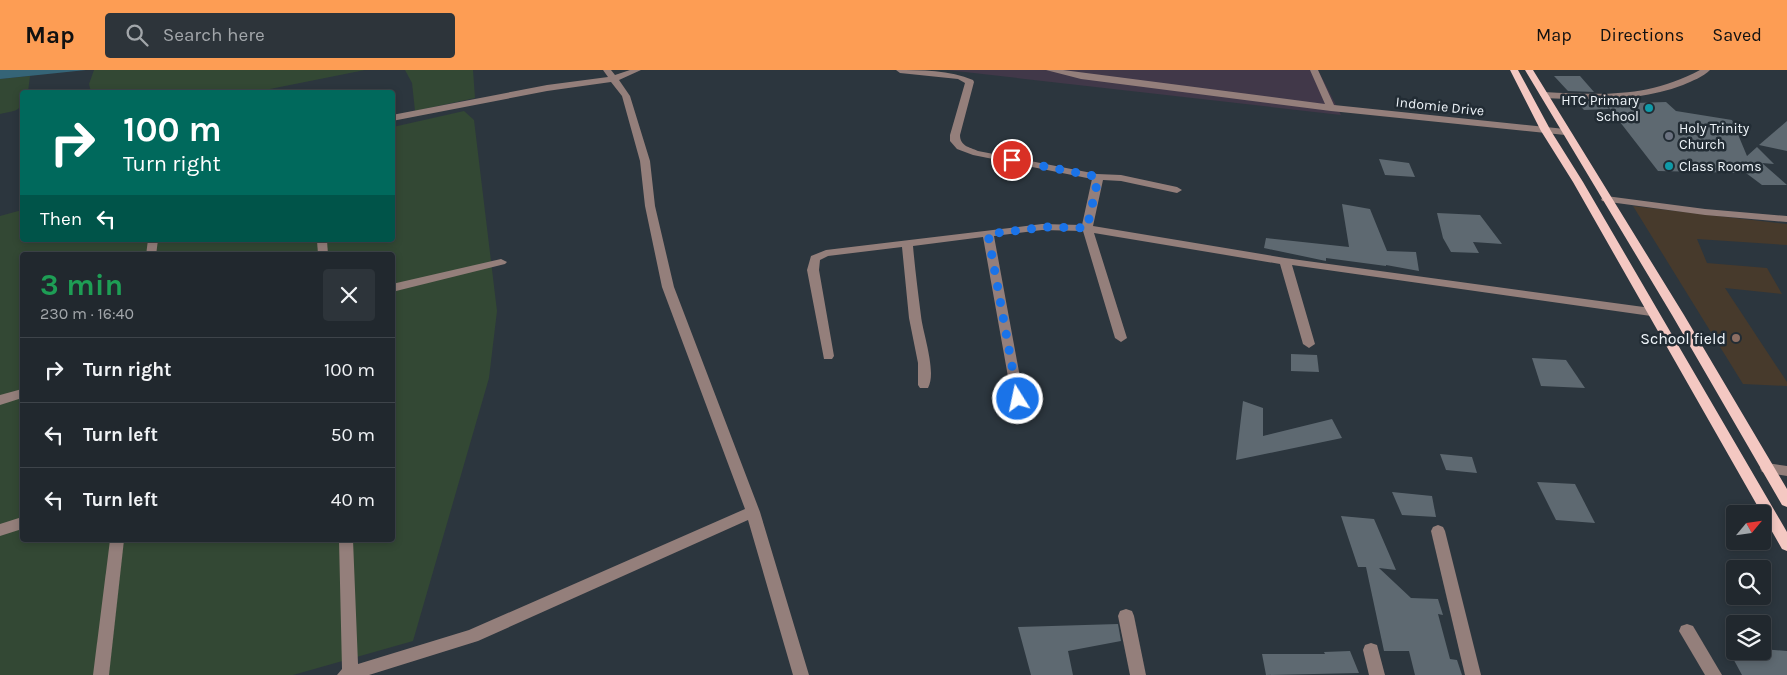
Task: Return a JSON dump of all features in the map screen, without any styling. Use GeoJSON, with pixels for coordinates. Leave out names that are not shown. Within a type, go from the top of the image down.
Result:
{"type":"FeatureCollection","features":[{"type":"Feature","properties":{"kind":"main road"},"geometry":{"type":"LineString","coordinates":[[1514,70],[1546,131],[1578,182],[1651,312],[1787,545]]}},
{"type":"Feature","properties":{"kind":"main road"},"geometry":{"type":"LineString","coordinates":[[1529,70],[1678,315],[1787,501]]}},
{"type":"Feature","properties":{"kind":"street"},"geometry":{"type":"LineString","coordinates":[[395,117],[549,88],[591,83],[610,74],[637,70]]}},
{"type":"Feature","properties":{"kind":"street"},"geometry":{"type":"LineString","coordinates":[[900,70],[960,77],[970,82],[955,135],[955,141],[960,147],[976,153],[1097,177],[1121,178],[1177,190]]}},
{"type":"Feature","properties":{"kind":"street","name":"Indomie Drive"},"geometry":{"type":"LineString","coordinates":[[1050,70],[1331,108],[1565,132]]}},
{"type":"Feature","properties":{"kind":"street"},"geometry":{"type":"LineString","coordinates":[[1314,70],[1331,108]]}},
{"type":"Feature","properties":{"kind":"street"},"geometry":{"type":"LineString","coordinates":[[1544,94],[1611,97],[1637,96],[1669,88],[1706,70]]}},
{"type":"Feature","properties":{"kind":"street"},"geometry":{"type":"LineString","coordinates":[[610,74],[626,96],[645,161],[650,206],[668,287],[753,512],[801,675]]}},
{"type":"Feature","properties":{"kind":"street"},"geometry":{"type":"LineString","coordinates":[[1097,177],[1098,182],[1087,228],[1121,338]]}},
{"type":"Feature","properties":{"kind":"street"},"geometry":{"type":"LineString","coordinates":[[1606,199],[1705,212],[1787,219]]}},
{"type":"Feature","properties":{"kind":"street"},"geometry":{"type":"LineString","coordinates":[[828,356],[813,270],[815,258],[826,253],[1047,227],[1087,228],[1285,261],[1651,312]]}},
{"type":"Feature","properties":{"kind":"street"},"geometry":{"type":"LineString","coordinates":[[988,234],[1018,399]]}},
{"type":"Feature","properties":{"kind":"street"},"geometry":{"type":"LineString","coordinates":[[907,244],[915,318],[924,363],[924,385]]}},
{"type":"Feature","properties":{"kind":"street"},"geometry":{"type":"LineString","coordinates":[[1285,261],[1309,344]]}},
{"type":"Feature","properties":{"kind":"street"},"geometry":{"type":"LineString","coordinates":[[395,287],[501,262]]}},
{"type":"Feature","properties":{"kind":"street"},"geometry":{"type":"LineString","coordinates":[[0,400],[20,395]]}},
{"type":"Feature","properties":{"kind":"street"},"geometry":{"type":"LineString","coordinates":[[1767,468],[1787,471]]}},
{"type":"Feature","properties":{"kind":"street"},"geometry":{"type":"LineString","coordinates":[[346,542],[348,674],[472,636],[753,512]]}},
{"type":"Feature","properties":{"kind":"street"},"geometry":{"type":"LineString","coordinates":[[0,530],[20,524]]}},
{"type":"Feature","properties":{"kind":"street"},"geometry":{"type":"LineString","coordinates":[[1438,531],[1473,675]]}},
{"type":"Feature","properties":{"kind":"street"},"geometry":{"type":"LineString","coordinates":[[100,675],[117,542]]}},
{"type":"Feature","properties":{"kind":"street"},"geometry":{"type":"LineString","coordinates":[[1126,616],[1138,675]]}},
{"type":"Feature","properties":{"kind":"street"},"geometry":{"type":"LineString","coordinates":[[1686,631],[1714,675]]}},
{"type":"Feature","properties":{"kind":"street"},"geometry":{"type":"LineString","coordinates":[[1371,650],[1378,675]]}},
{"type":"Feature","properties":{"kind":"shaded area"},"geometry":{"type":"Polygon","coordinates":[[[947,70],[1318,70],[1341,115],[947,70]]]}},
{"type":"Feature","properties":{"kind":"shaded area","name":"School field"},"geometry":{"type":"Polygon","coordinates":[[[1633,206],[1787,224],[1787,245],[1697,239],[1707,263],[1767,268],[1782,294],[1725,288],[1787,382],[1787,386],[1743,384],[1633,206]]]}},
{"type":"Feature","properties":{"kind":"green space"},"geometry":{"type":"Polygon","coordinates":[[[94,70],[365,70],[265,90],[90,90],[89,84],[94,70]]]}},
{"type":"Feature","properties":{"kind":"green space"},"geometry":{"type":"Polygon","coordinates":[[[405,70],[473,70],[475,98],[415,111],[412,83],[405,70]]]}},
{"type":"Feature","properties":{"kind":"green space"},"geometry":{"type":"Polygon","coordinates":[[[30,76],[28,90],[20,90],[20,107],[14,111],[0,114],[0,79],[30,76]]]}},
{"type":"Feature","properties":{"kind":"green space"},"geometry":{"type":"Polygon","coordinates":[[[464,111],[474,120],[497,311],[489,378],[413,641],[293,675],[0,675],[0,216],[20,211],[20,242],[395,242],[395,127],[464,111]]]}},
{"type":"Feature","properties":{"kind":"water"},"geometry":{"type":"Polygon","coordinates":[[[0,70],[86,70],[0,79],[0,70]]]}},
{"type":"Feature","properties":{"kind":"building"},"geometry":{"type":"Polygon","coordinates":[[[1554,76],[1580,76],[1594,92],[1568,91],[1554,76]]]}},
{"type":"Feature","properties":{"kind":"building"},"geometry":{"type":"Polygon","coordinates":[[[1576,101],[1602,101],[1609,109],[1584,110],[1576,101]]]}},
{"type":"Feature","properties":{"kind":"building"},"geometry":{"type":"Polygon","coordinates":[[[1666,102],[1676,111],[1732,120],[1747,156],[1757,147],[1774,164],[1762,163],[1787,185],[1762,185],[1746,173],[1658,171],[1606,104],[1666,102]]]}},
{"type":"Feature","properties":{"kind":"building"},"geometry":{"type":"Polygon","coordinates":[[[1787,121],[1787,151],[1759,145],[1787,121]]]}},
{"type":"Feature","properties":{"kind":"building"},"geometry":{"type":"Polygon","coordinates":[[[1379,159],[1409,163],[1415,177],[1385,175],[1379,159]]]}},
{"type":"Feature","properties":{"kind":"building"},"geometry":{"type":"Polygon","coordinates":[[[1342,204],[1370,209],[1387,251],[1416,252],[1419,271],[1326,258],[1326,261],[1264,248],[1266,238],[1349,247],[1342,204]]]}},
{"type":"Feature","properties":{"kind":"building"},"geometry":{"type":"Polygon","coordinates":[[[1437,213],[1480,215],[1502,244],[1473,242],[1479,253],[1451,252],[1443,238],[1437,213]]]}},
{"type":"Feature","properties":{"kind":"building"},"geometry":{"type":"Polygon","coordinates":[[[1291,354],[1317,355],[1319,372],[1291,371],[1291,354]]]}},
{"type":"Feature","properties":{"kind":"building"},"geometry":{"type":"Polygon","coordinates":[[[1532,358],[1566,360],[1585,388],[1541,386],[1532,358]]]}},
{"type":"Feature","properties":{"kind":"building"},"geometry":{"type":"Polygon","coordinates":[[[1243,401],[1263,408],[1263,436],[1332,419],[1342,438],[1236,460],[1243,401]]]}},
{"type":"Feature","properties":{"kind":"building"},"geometry":{"type":"Polygon","coordinates":[[[1440,454],[1472,457],[1477,473],[1446,470],[1440,454]]]}},
{"type":"Feature","properties":{"kind":"building"},"geometry":{"type":"Polygon","coordinates":[[[1537,482],[1575,484],[1595,523],[1556,520],[1537,482]]]}},
{"type":"Feature","properties":{"kind":"building"},"geometry":{"type":"Polygon","coordinates":[[[1392,492],[1432,496],[1436,517],[1402,515],[1392,492]]]}},
{"type":"Feature","properties":{"kind":"building"},"geometry":{"type":"Polygon","coordinates":[[[1341,516],[1374,519],[1396,570],[1379,568],[1411,598],[1438,599],[1443,615],[1438,614],[1450,659],[1457,660],[1462,675],[1415,675],[1409,651],[1384,651],[1366,567],[1358,567],[1341,516]]]}},
{"type":"Feature","properties":{"kind":"building"},"geometry":{"type":"Polygon","coordinates":[[[1118,624],[1121,641],[1068,651],[1073,675],[1031,675],[1018,627],[1118,624]]]}},
{"type":"Feature","properties":{"kind":"building"},"geometry":{"type":"Polygon","coordinates":[[[1771,650],[1787,651],[1787,675],[1742,675],[1734,660],[1771,660],[1771,650]]]}},
{"type":"Feature","properties":{"kind":"building"},"geometry":{"type":"Polygon","coordinates":[[[1350,651],[1359,673],[1266,675],[1262,654],[1325,654],[1324,652],[1350,651]]]}},
{"type":"Feature","properties":{"kind":"place","name":"HTC Primary School"},"geometry":{"type":"Point","coordinates":[1649,108]}},
{"type":"Feature","properties":{"kind":"place","name":"Holy Trinity Church"},"geometry":{"type":"Point","coordinates":[1669,136]}},
{"type":"Feature","properties":{"kind":"place","name":"Class Rooms"},"geometry":{"type":"Point","coordinates":[1669,166]}},
{"type":"Feature","properties":{"kind":"place","name":"School field"},"geometry":{"type":"Point","coordinates":[1736,338]}},
{"type":"Feature","properties":{"kind":"route"},"geometry":{"type":"LineString","coordinates":[[1012,160],[1094,176],[1098,179],[1087,228],[1047,227],[988,234],[1018,399]]}}]}
